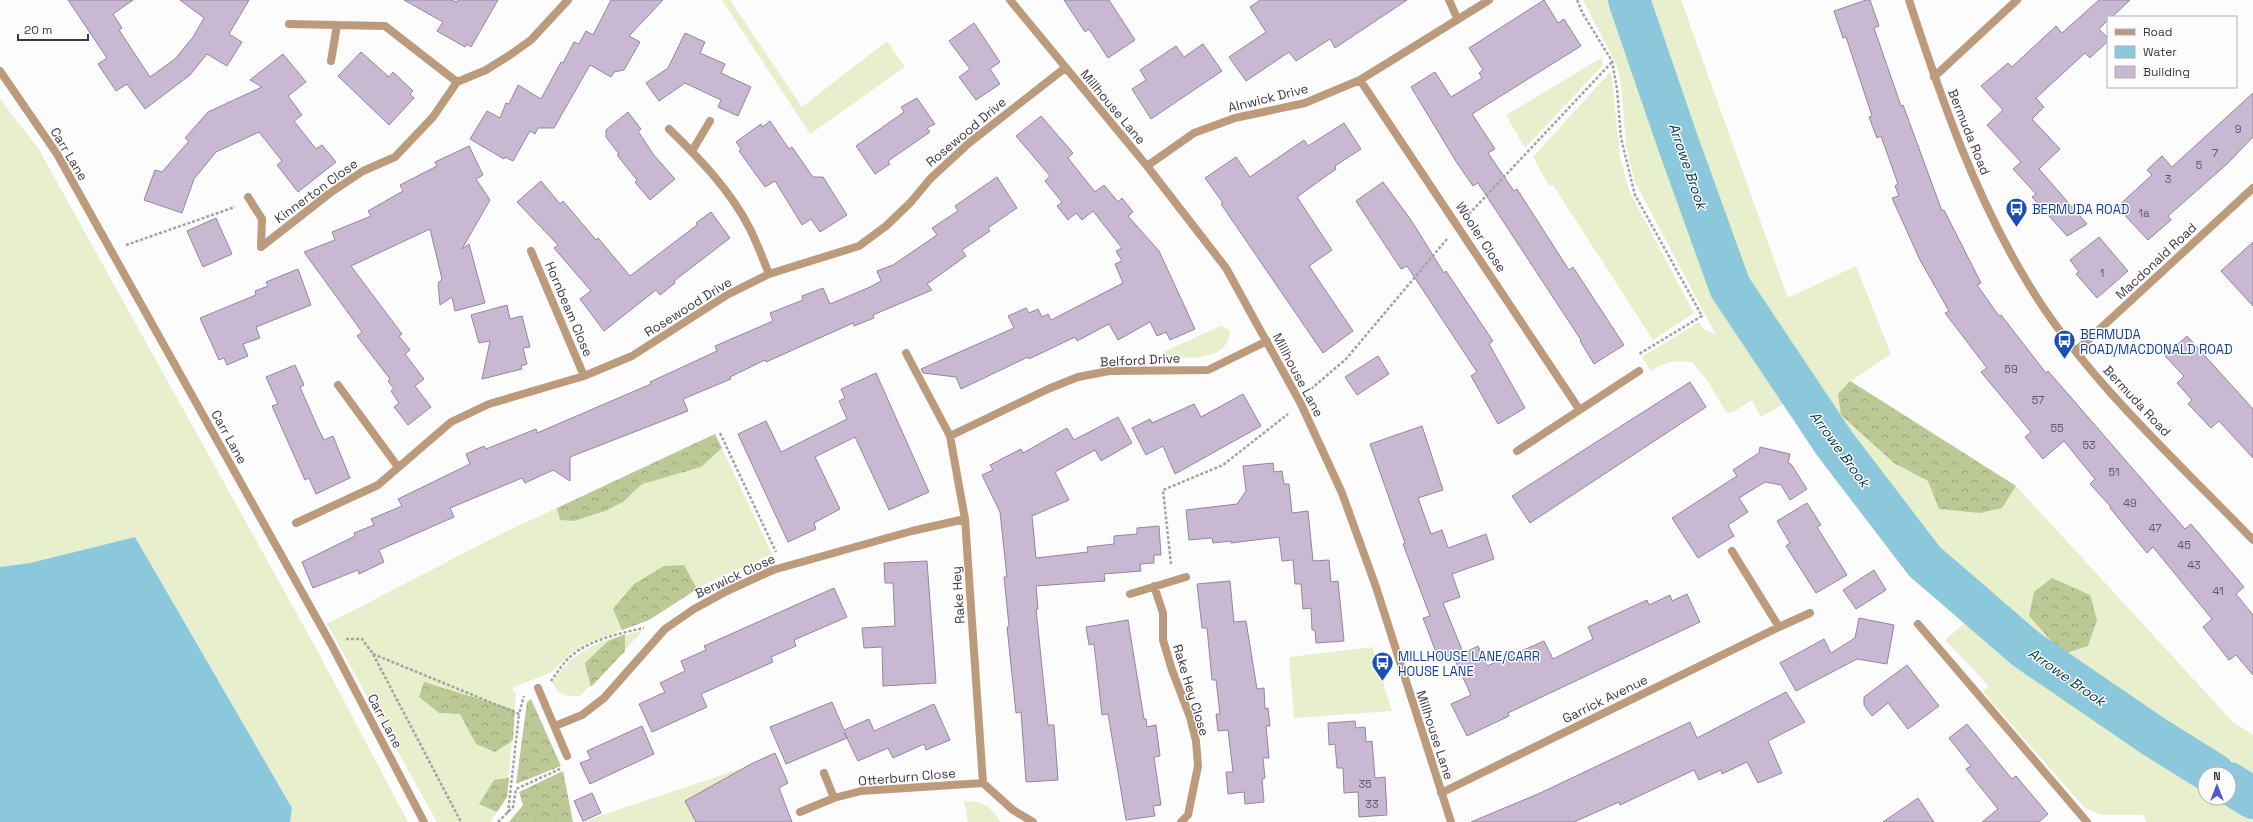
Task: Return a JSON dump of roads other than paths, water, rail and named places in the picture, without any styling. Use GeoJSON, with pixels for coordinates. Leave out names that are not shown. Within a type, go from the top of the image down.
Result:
{"type":"FeatureCollection","features":[{"type":"Feature","properties":{"kind":"street"},"geometry":{"type":"LineString","coordinates":[[290,24],[385,26],[457,82],[486,70],[531,40],[568,0]]}},
{"type":"Feature","properties":{"kind":"street","name":"Millhouse Lane"},"geometry":{"type":"LineString","coordinates":[[1010,0],[1147,166],[1226,268],[1267,342],[1300,404],[1345,500],[1376,587],[1451,822]]}},
{"type":"Feature","properties":{"kind":"street"},"geometry":{"type":"LineString","coordinates":[[1449,0],[1457,18]]}},
{"type":"Feature","properties":{"kind":"street","name":"Alnwick Drive"},"geometry":{"type":"LineString","coordinates":[[1147,166],[1194,133],[1235,118],[1305,103],[1360,80],[1457,18],[1489,0]]}},
{"type":"Feature","properties":{"kind":"street","name":"Bermuda Road"},"geometry":{"type":"LineString","coordinates":[[1909,0],[1934,77],[1986,208],[2029,286],[2076,351],[2106,388],[2253,540]]}},
{"type":"Feature","properties":{"kind":"street"},"geometry":{"type":"LineString","coordinates":[[1934,77],[2017,0]]}},
{"type":"Feature","properties":{"kind":"street"},"geometry":{"type":"LineString","coordinates":[[331,62],[337,25]]}},
{"type":"Feature","properties":{"kind":"street","name":"Rosewood Drive"},"geometry":{"type":"LineString","coordinates":[[296,523],[378,485],[457,419],[489,404],[584,376],[632,356],[727,295],[769,274],[859,246],[886,226],[910,203],[931,178],[969,143],[1065,68]]}},
{"type":"Feature","properties":{"kind":"street","name":"Carr Lane"},"geometry":{"type":"LineString","coordinates":[[0,71],[57,154],[331,644],[424,822]]}},
{"type":"Feature","properties":{"kind":"street","name":"Wooler Close"},"geometry":{"type":"LineString","coordinates":[[1360,80],[1459,225],[1579,409]]}},
{"type":"Feature","properties":{"kind":"street","name":"Kinnerton Close"},"geometry":{"type":"LineString","coordinates":[[249,199],[262,219],[261,247],[330,193],[363,170],[395,157],[433,117],[457,82]]}},
{"type":"Feature","properties":{"kind":"street"},"geometry":{"type":"LineString","coordinates":[[692,151],[710,122]]}},
{"type":"Feature","properties":{"kind":"street"},"geometry":{"type":"LineString","coordinates":[[669,129],[692,151],[731,197],[750,228],[769,274]]}},
{"type":"Feature","properties":{"kind":"street","name":"Macdonald Road"},"geometry":{"type":"LineString","coordinates":[[2076,351],[2253,188]]}},
{"type":"Feature","properties":{"kind":"street","name":"Hornbeam Close"},"geometry":{"type":"LineString","coordinates":[[531,251],[584,376]]}},
{"type":"Feature","properties":{"kind":"street","name":"Belford Drive"},"geometry":{"type":"LineString","coordinates":[[950,436],[1048,389],[1078,377],[1109,371],[1208,370],[1267,342]]}},
{"type":"Feature","properties":{"kind":"street","name":"Rake Hey"},"geometry":{"type":"LineString","coordinates":[[906,353],[950,436],[965,519],[983,783]]}},
{"type":"Feature","properties":{"kind":"street"},"geometry":{"type":"LineString","coordinates":[[1516,451],[1639,371]]}},
{"type":"Feature","properties":{"kind":"street"},"geometry":{"type":"LineString","coordinates":[[338,385],[398,467]]}},
{"type":"Feature","properties":{"kind":"street","name":"Berwick Close"},"geometry":{"type":"LineString","coordinates":[[555,726],[582,714],[604,698],[665,629],[694,609],[727,591],[783,567],[912,531],[965,519]]}},
{"type":"Feature","properties":{"kind":"street"},"geometry":{"type":"LineString","coordinates":[[1732,551],[1779,627]]}},
{"type":"Feature","properties":{"kind":"street"},"geometry":{"type":"LineString","coordinates":[[1130,594],[1186,577]]}},
{"type":"Feature","properties":{"kind":"street","name":"Rake Hey Close"},"geometry":{"type":"LineString","coordinates":[[1154,586],[1163,613],[1163,640],[1172,670],[1190,717],[1196,741],[1198,766],[1188,815],[1181,822]]}},
{"type":"Feature","properties":{"kind":"street","name":"Garrick Avenue"},"geometry":{"type":"LineString","coordinates":[[1441,793],[1810,613]]}},
{"type":"Feature","properties":{"kind":"street"},"geometry":{"type":"LineString","coordinates":[[1918,624],[2087,822]]}},
{"type":"Feature","properties":{"kind":"street"},"geometry":{"type":"LineString","coordinates":[[539,690],[567,756]]}},
{"type":"Feature","properties":{"kind":"street"},"geometry":{"type":"LineString","coordinates":[[824,773],[834,798]]}},
{"type":"Feature","properties":{"kind":"street"},"geometry":{"type":"LineString","coordinates":[[983,783],[1013,810],[1033,822]]}},
{"type":"Feature","properties":{"kind":"street","name":"Otterburn Close"},"geometry":{"type":"LineString","coordinates":[[800,812],[834,798],[861,791],[983,783]]}},
{"type":"Feature","properties":{"kind":"water"},"geometry":{"type":"Polygon","coordinates":[[[135,537],[292,808],[290,822],[0,822],[0,567],[30,563],[135,537]]]}},
{"type":"Feature","properties":{"kind":"waterway","name":"Arrowe Brook"},"geometry":{"type":"LineString","coordinates":[[1629,0],[1678,143],[1730,287],[1834,443],[1925,562],[2026,649],[2153,736],[2201,766]]}},
{"type":"Feature","properties":{"kind":"waterway","name":"Arrowe Brook"},"geometry":{"type":"LineString","coordinates":[[2237,788],[2253,798]]}},
{"type":"Feature","properties":{"kind":"place","name":"BERMUDA ROAD"},"geometry":{"type":"Point","coordinates":[2016,228]}},
{"type":"Feature","properties":{"kind":"place","name":"BERMUDA ROAD/MACDONALD ROAD"},"geometry":{"type":"Point","coordinates":[2064,360]}},
{"type":"Feature","properties":{"kind":"place","name":"MILLHOUSE LANE/CARR HOUSE LANE"},"geometry":{"type":"Point","coordinates":[1383,682]}}]}
